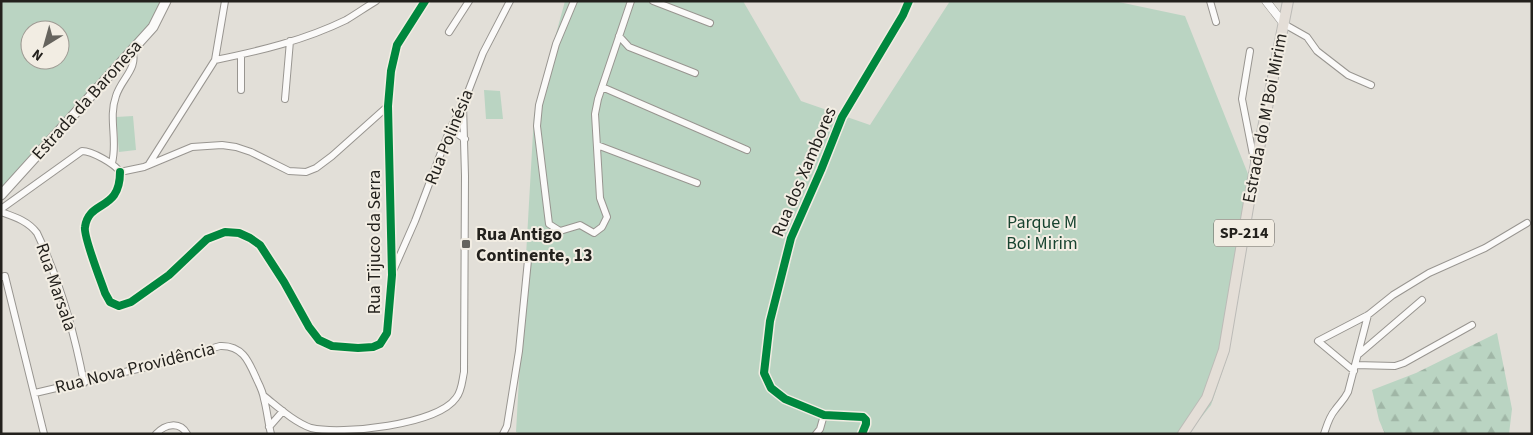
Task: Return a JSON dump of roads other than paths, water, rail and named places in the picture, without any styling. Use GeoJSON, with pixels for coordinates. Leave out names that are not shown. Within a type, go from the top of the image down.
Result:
{"type":"FeatureCollection","features":[{"type":"Feature","properties":{"kind":"main road","name":"Estrada da Baronesa"},"geometry":{"type":"LineString","coordinates":[[1,195],[153,27],[166,1]]}},
{"type":"Feature","properties":{"kind":"main road","name":"Estrada do M'Boi Mirim"},"geometry":{"type":"LineString","coordinates":[[1183,434],[1207,398],[1224,350],[1255,169],[1288,1]]}},
{"type":"Feature","properties":{"kind":"street"},"geometry":{"type":"LineString","coordinates":[[149,164],[215,60],[225,1]]}},
{"type":"Feature","properties":{"kind":"street"},"geometry":{"type":"LineString","coordinates":[[215,60],[241,55],[314,34],[346,19],[376,1]]}},
{"type":"Feature","properties":{"kind":"street","name":"Rua Tijuco da Serra"},"geometry":{"type":"LineString","coordinates":[[120,172],[119,189],[115,196],[90,215],[84,230],[106,297],[115,306],[131,302],[169,275],[207,239],[225,232],[239,233],[260,245],[284,282],[309,327],[319,340],[332,346],[372,347],[380,344],[388,333],[392,275],[388,106],[391,71],[397,45],[425,1]]}},
{"type":"Feature","properties":{"kind":"street"},"geometry":{"type":"LineString","coordinates":[[449,32],[469,1]]}},
{"type":"Feature","properties":{"kind":"street","name":"Rua Polinésia"},"geometry":{"type":"LineString","coordinates":[[392,275],[450,129],[463,105],[483,53],[510,1]]}},
{"type":"Feature","properties":{"kind":"street"},"geometry":{"type":"LineString","coordinates":[[574,1],[556,44],[539,105],[537,126],[549,224],[560,232],[580,225],[594,233],[602,227],[607,217],[600,198],[595,114],[602,87],[631,1]]}},
{"type":"Feature","properties":{"kind":"street"},"geometry":{"type":"LineString","coordinates":[[653,1],[710,24]]}},
{"type":"Feature","properties":{"kind":"street","name":"Rua dos Xambores"},"geometry":{"type":"LineString","coordinates":[[862,434],[866,424],[866,420],[863,417],[824,414],[785,399],[771,388],[764,373],[768,339],[785,257],[791,238],[842,117],[903,15],[909,1]]}},
{"type":"Feature","properties":{"kind":"street"},"geometry":{"type":"LineString","coordinates":[[1210,1],[1216,22]]}},
{"type":"Feature","properties":{"kind":"street"},"geometry":{"type":"LineString","coordinates":[[1266,1],[1284,24],[1307,37],[1317,51],[1348,75],[1371,85]]}},
{"type":"Feature","properties":{"kind":"street"},"geometry":{"type":"LineString","coordinates":[[619,36],[629,46],[696,73]]}},
{"type":"Feature","properties":{"kind":"street"},"geometry":{"type":"LineString","coordinates":[[285,99],[290,41]]}},
{"type":"Feature","properties":{"kind":"street"},"geometry":{"type":"LineString","coordinates":[[112,163],[114,146],[113,109],[118,91],[134,64],[132,50]]}},
{"type":"Feature","properties":{"kind":"street"},"geometry":{"type":"LineString","coordinates":[[1250,51],[1242,99],[1255,169]]}},
{"type":"Feature","properties":{"kind":"street"},"geometry":{"type":"LineString","coordinates":[[241,55],[241,90]]}},
{"type":"Feature","properties":{"kind":"street"},"geometry":{"type":"LineString","coordinates":[[602,87],[747,150]]}},
{"type":"Feature","properties":{"kind":"street"},"geometry":{"type":"LineString","coordinates":[[264,396],[310,428],[335,433],[356,433],[408,423],[443,409],[457,397],[461,389],[464,372],[466,254],[463,105]]}},
{"type":"Feature","properties":{"kind":"street"},"geometry":{"type":"LineString","coordinates":[[1,211],[82,151],[87,151],[112,163],[120,172],[149,164],[192,147],[222,145],[251,152],[289,171],[306,172],[316,168],[332,156],[388,106]]}},
{"type":"Feature","properties":{"kind":"street"},"geometry":{"type":"LineString","coordinates":[[450,129],[465,139]]}},
{"type":"Feature","properties":{"kind":"street"},"geometry":{"type":"LineString","coordinates":[[597,145],[697,184]]}},
{"type":"Feature","properties":{"kind":"street","name":"Rua Marsala"},"geometry":{"type":"LineString","coordinates":[[1,211],[32,227],[40,239],[61,289],[71,321],[84,383]]}},
{"type":"Feature","properties":{"kind":"street"},"geometry":{"type":"LineString","coordinates":[[1472,325],[1404,363],[1395,366],[1354,368],[1318,341],[1368,314],[1415,281],[1485,248],[1527,223]]}},
{"type":"Feature","properties":{"kind":"street"},"geometry":{"type":"LineString","coordinates":[[503,434],[507,426],[518,351],[528,260]]}},
{"type":"Feature","properties":{"kind":"street"},"geometry":{"type":"LineString","coordinates":[[3,277],[44,434]]}},
{"type":"Feature","properties":{"kind":"street"},"geometry":{"type":"LineString","coordinates":[[1358,354],[1422,300]]}},
{"type":"Feature","properties":{"kind":"street"},"geometry":{"type":"LineString","coordinates":[[1324,434],[1334,410],[1348,392],[1368,314]]}},
{"type":"Feature","properties":{"kind":"street","name":"Rua Nova Providência"},"geometry":{"type":"LineString","coordinates":[[35,394],[146,368],[220,346],[229,346],[237,349],[247,360],[264,396],[270,430]]}},
{"type":"Feature","properties":{"kind":"street","name":"Rua Nova Providência"},"geometry":{"type":"LineString","coordinates":[[270,430],[283,411]]}},
{"type":"Feature","properties":{"kind":"street"},"geometry":{"type":"LineString","coordinates":[[816,434],[820,429],[824,414]]}},
{"type":"Feature","properties":{"kind":"street"},"geometry":{"type":"LineString","coordinates":[[156,434],[166,426],[175,425],[185,429],[188,434]]}},
{"type":"Feature","properties":{"kind":"place","name":"Rua Antigo Continente, 13"},"geometry":{"type":"Point","coordinates":[466,244]}},
{"type":"Feature","properties":{"kind":"park label","name":"Parque M Boi Mirim"},"geometry":{"type":"Point","coordinates":[1042,232]}}]}
